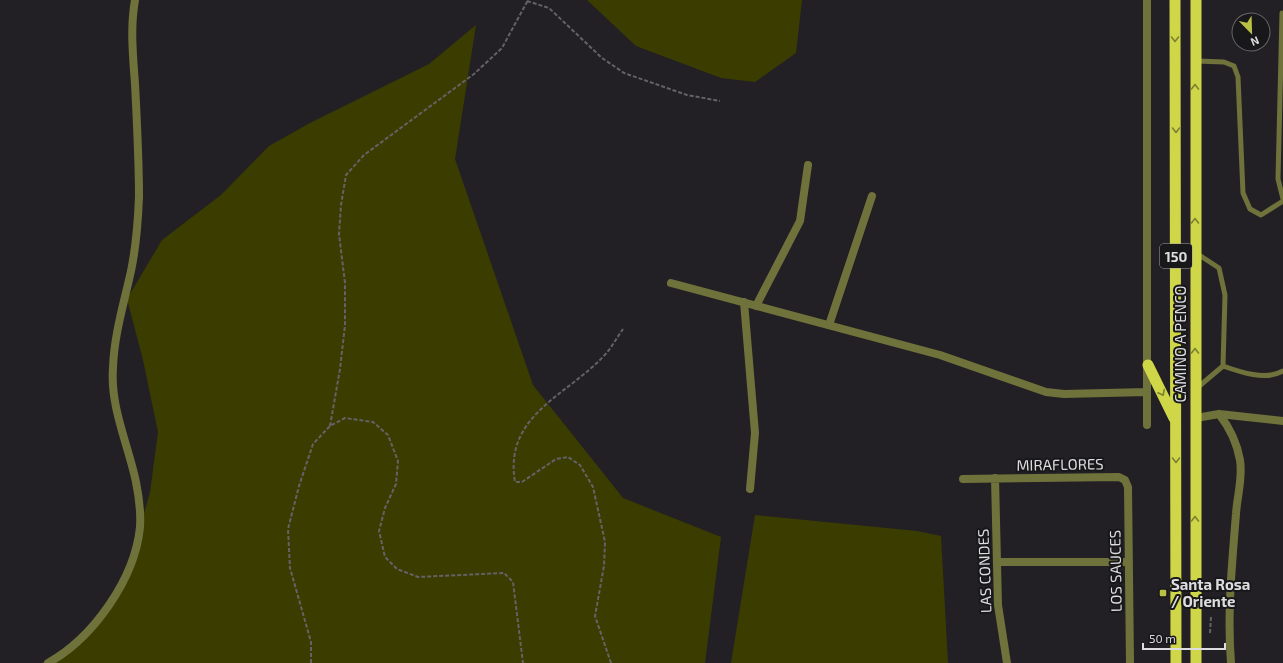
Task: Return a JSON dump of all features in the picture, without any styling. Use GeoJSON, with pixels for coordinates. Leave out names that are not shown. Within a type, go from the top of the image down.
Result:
{"type":"FeatureCollection","features":[{"type":"Feature","properties":{"kind":"highway","name":"CAMINO A PENCO"},"geometry":{"type":"LineString","coordinates":[[1175,0],[1176,663]]}},
{"type":"Feature","properties":{"kind":"highway","name":"CAMINO A PENCO"},"geometry":{"type":"LineString","coordinates":[[1196,0],[1196,663]]}},
{"type":"Feature","properties":{"kind":"highway"},"geometry":{"type":"LineString","coordinates":[[1148,365],[1176,421]]}},
{"type":"Feature","properties":{"kind":"street"},"geometry":{"type":"LineString","coordinates":[[48,663],[82,638],[109,605],[130,565],[140,529],[140,506],[136,480],[117,410],[112,367],[131,269],[139,197],[137,120],[132,41],[135,0]]}},
{"type":"Feature","properties":{"kind":"street"},"geometry":{"type":"LineString","coordinates":[[1147,0],[1147,425]]}},
{"type":"Feature","properties":{"kind":"street"},"geometry":{"type":"LineString","coordinates":[[756,306],[800,221],[808,165]]}},
{"type":"Feature","properties":{"kind":"street"},"geometry":{"type":"LineString","coordinates":[[829,325],[872,196]]}},
{"type":"Feature","properties":{"kind":"street"},"geometry":{"type":"LineString","coordinates":[[671,283],[970,364],[1046,392],[1058,394],[1147,392]]}},
{"type":"Feature","properties":{"kind":"street"},"geometry":{"type":"LineString","coordinates":[[744,302],[754,433],[750,489]]}},
{"type":"Feature","properties":{"kind":"street"},"geometry":{"type":"LineString","coordinates":[[1196,418],[1219,414],[1283,421]]}},
{"type":"Feature","properties":{"kind":"street"},"geometry":{"type":"LineString","coordinates":[[1219,414],[1234,439],[1239,455],[1241,472],[1236,506],[1233,557],[1230,628],[1232,663]]}},
{"type":"Feature","properties":{"kind":"street","name":"MIRAFLORES"},"geometry":{"type":"LineString","coordinates":[[963,479],[1119,477],[1125,480]]}},
{"type":"Feature","properties":{"kind":"street","name":"LAS CONDES"},"geometry":{"type":"LineString","coordinates":[[995,478],[998,605],[1007,663]]}},
{"type":"Feature","properties":{"kind":"street","name":"LOS SAUCES"},"geometry":{"type":"LineString","coordinates":[[1125,480],[1128,487],[1130,663]]}},
{"type":"Feature","properties":{"kind":"street"},"geometry":{"type":"LineString","coordinates":[[997,562],[1129,562]]}},
{"type":"Feature","properties":{"kind":"lane"},"geometry":{"type":"LineString","coordinates":[[1196,60],[1224,62],[1234,66],[1238,77],[1244,193],[1250,209],[1261,214],[1283,200],[1278,179],[1282,13]]}},
{"type":"Feature","properties":{"kind":"lane"},"geometry":{"type":"LineString","coordinates":[[1195,253],[1219,268],[1225,295],[1223,366],[1196,390]]}},
{"type":"Feature","properties":{"kind":"lane"},"geometry":{"type":"LineString","coordinates":[[1223,366],[1247,375],[1278,374],[1283,371]]}},
{"type":"Feature","properties":{"kind":"path"},"geometry":{"type":"LineString","coordinates":[[330,426],[346,325],[345,283],[339,234],[341,205],[346,175],[364,155],[474,74],[496,54],[502,48],[528,0],[549,8],[602,58],[624,74],[686,95],[720,101]]}},
{"type":"Feature","properties":{"kind":"path"},"geometry":{"type":"LineString","coordinates":[[611,663],[595,616],[604,566],[605,542],[593,487],[580,465],[568,457],[556,459],[522,482],[514,482],[512,466],[518,441],[527,423],[553,397],[609,350],[623,329]]}},
{"type":"Feature","properties":{"kind":"path"},"geometry":{"type":"LineString","coordinates":[[311,663],[311,642],[290,568],[288,529],[299,486],[313,444],[330,426],[345,418],[373,422],[388,435],[398,461],[396,484],[385,508],[379,531],[385,557],[398,569],[418,577],[504,573],[513,582],[523,663]]}},
{"type":"Feature","properties":{"kind":"path"},"geometry":{"type":"LineString","coordinates":[[1210,633],[1211,617]]}},
{"type":"Feature","properties":{"kind":"shaded area"},"geometry":{"type":"Polygon","coordinates":[[[587,0],[802,0],[796,53],[755,82],[721,78],[636,46],[587,0]]]}},
{"type":"Feature","properties":{"kind":"shaded area"},"geometry":{"type":"Polygon","coordinates":[[[476,25],[455,159],[533,385],[623,498],[721,537],[705,663],[42,663],[71,648],[114,595],[133,553],[150,492],[158,432],[143,360],[127,299],[162,240],[221,195],[269,146],[310,123],[429,64],[476,25]]]}},
{"type":"Feature","properties":{"kind":"shaded area"},"geometry":{"type":"Polygon","coordinates":[[[755,515],[917,531],[941,536],[948,663],[731,663],[755,515]]]}},
{"type":"Feature","properties":{"kind":"place","name":"Santa Rosa / Oriente"},"geometry":{"type":"Point","coordinates":[1163,593]}}]}
